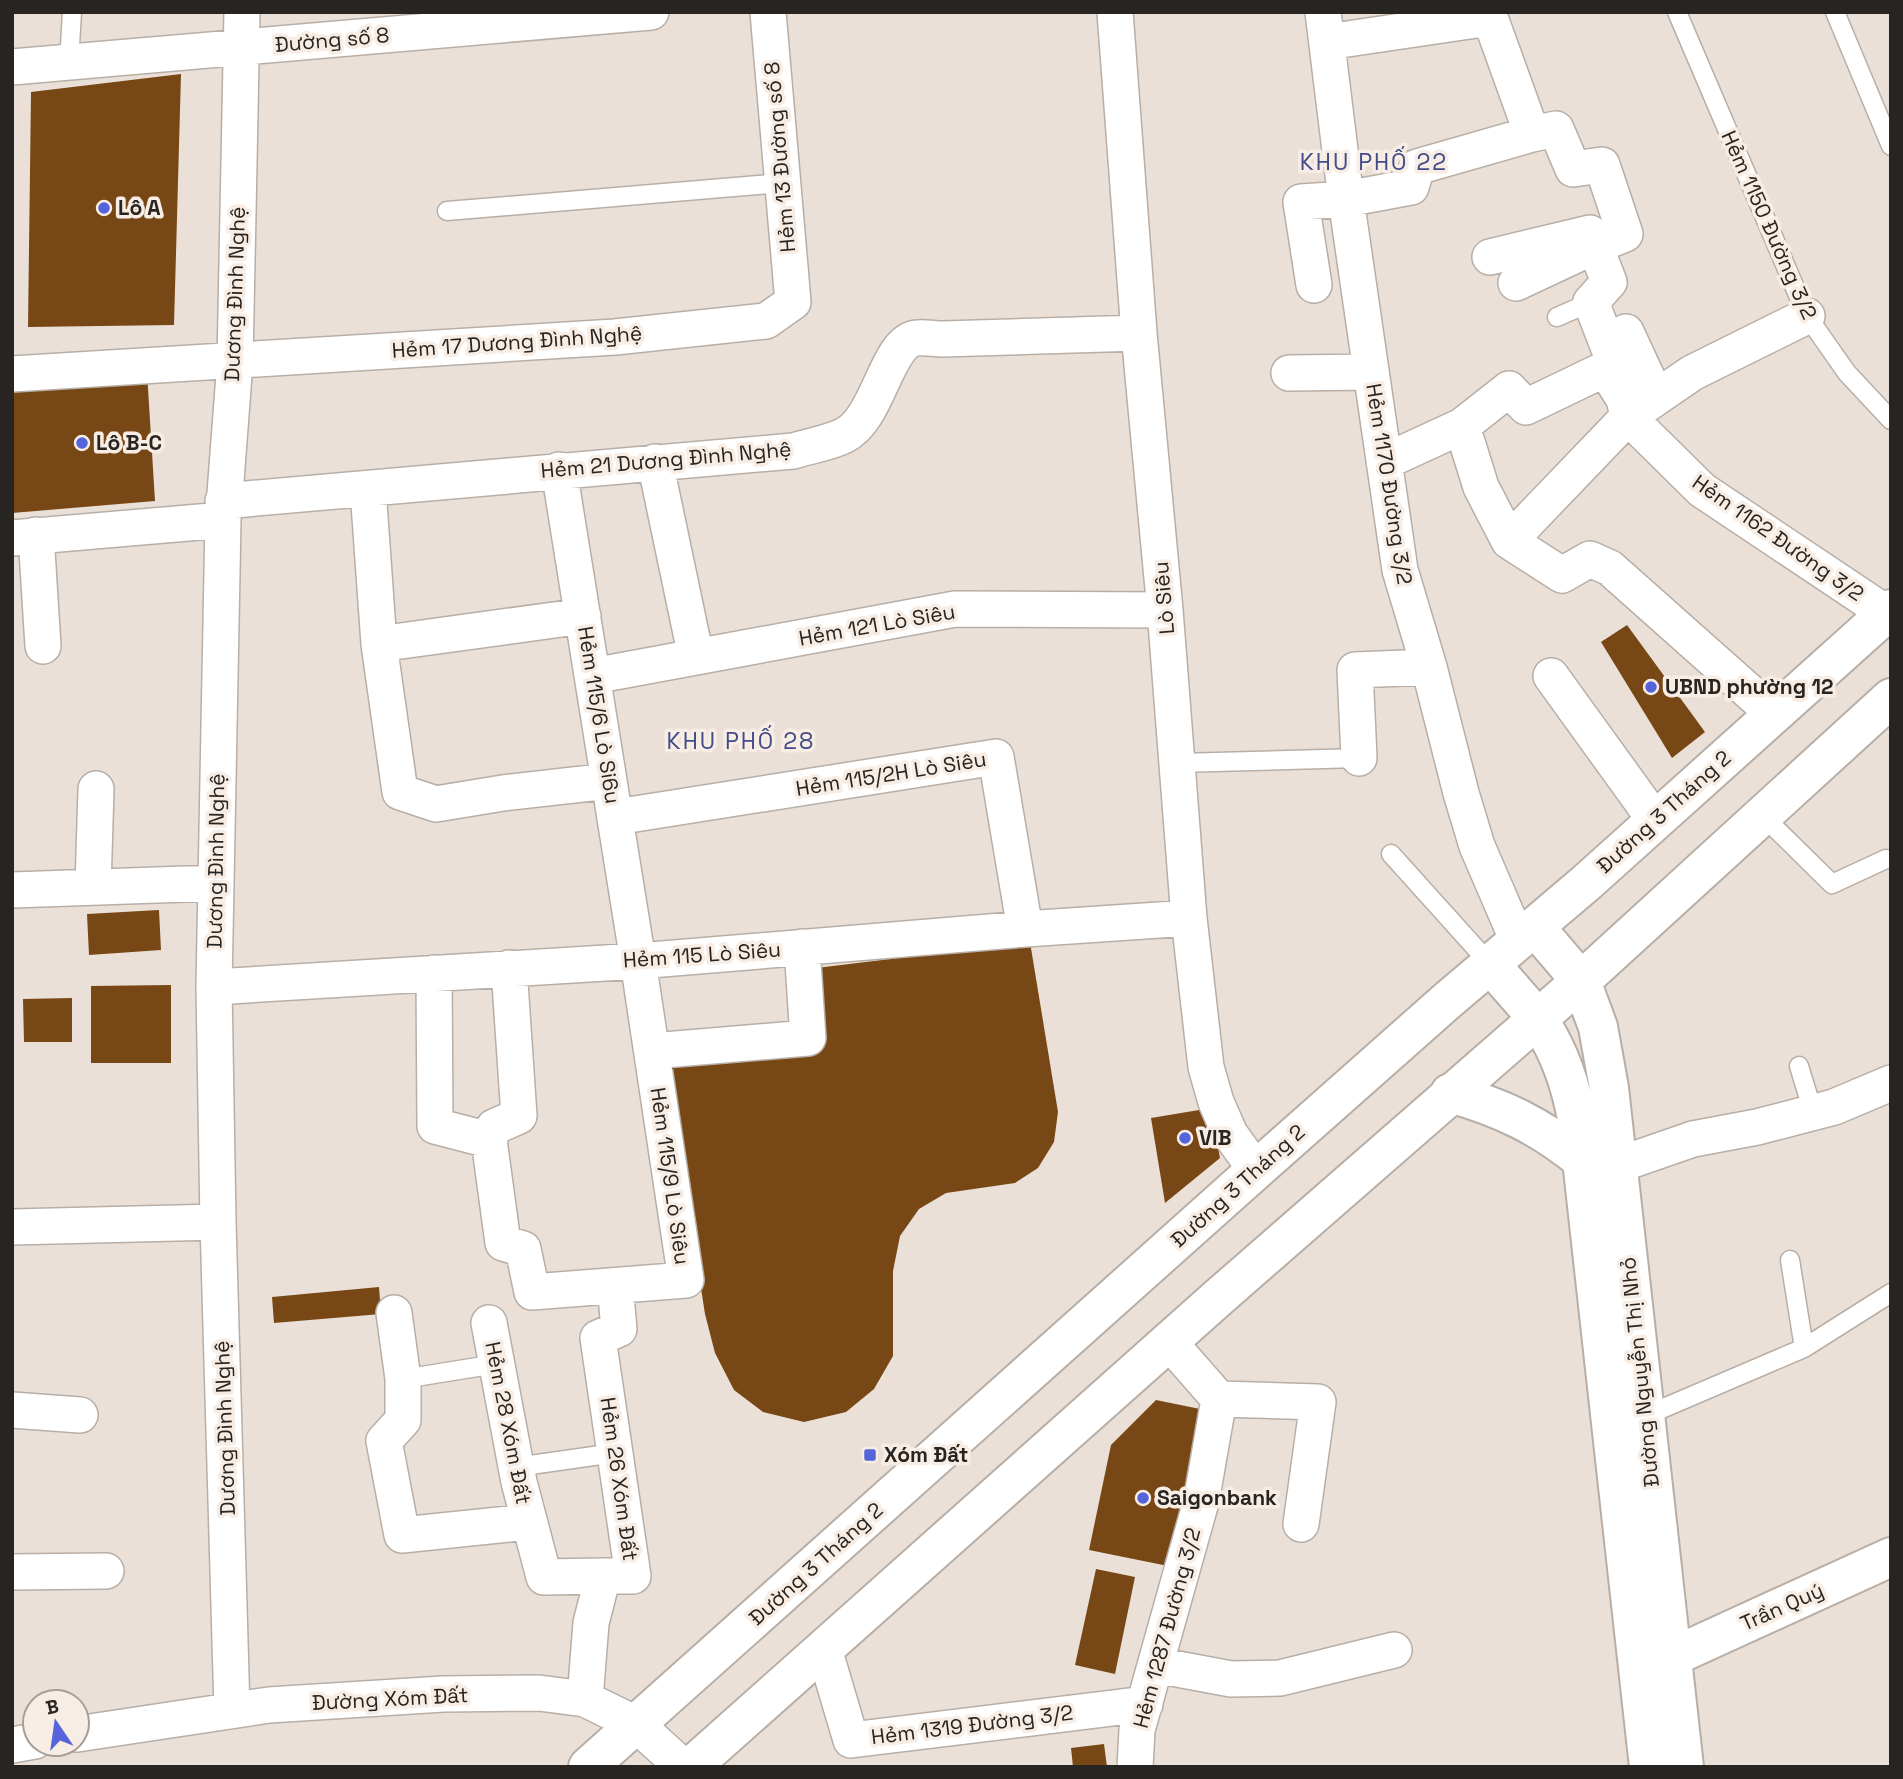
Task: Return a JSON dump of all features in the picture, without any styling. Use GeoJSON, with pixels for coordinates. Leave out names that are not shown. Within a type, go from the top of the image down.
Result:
{"type":"FeatureCollection","features":[{"type":"Feature","properties":{"kind":"main road","name":"Đường 3 Tháng 2"},"geometry":{"type":"LineString","coordinates":[[588,1767],[1256,1170],[1655,820],[1888,611]]}},
{"type":"Feature","properties":{"kind":"main road"},"geometry":{"type":"LineString","coordinates":[[691,1767],[1450,1093],[1581,981],[1762,815],[1888,707]]}},
{"type":"Feature","properties":{"kind":"main road"},"geometry":{"type":"LineString","coordinates":[[1514,944],[1581,981]]}},
{"type":"Feature","properties":{"kind":"main road","name":"Đường Nguyễn Thị Nhỏ"},"geometry":{"type":"LineString","coordinates":[[1514,944],[1538,1018],[1561,1059],[1600,1162],[1645,1416],[1656,1664],[1649,1767]]}},
{"type":"Feature","properties":{"kind":"main road","name":"Đường Nguyễn Thị Nhỏ"},"geometry":{"type":"LineString","coordinates":[[1581,981],[1598,1027],[1609,1088],[1600,1162],[1656,1664],[1685,1767]]}},
{"type":"Feature","properties":{"kind":"main road"},"geometry":{"type":"LineString","coordinates":[[1450,1093],[1488,1104],[1524,1120],[1600,1162]]}},
{"type":"Feature","properties":{"kind":"main road","name":"Trần Quý"},"geometry":{"type":"LineString","coordinates":[[1656,1664],[1891,1558]]}},
{"type":"Feature","properties":{"kind":"street","name":"Dương Đình Nghệ"},"geometry":{"type":"LineString","coordinates":[[232,1710],[214,987],[223,510],[235,362],[242,12]]}},
{"type":"Feature","properties":{"kind":"street","name":"Đường số 8"},"geometry":{"type":"LineString","coordinates":[[12,68],[651,12]]}},
{"type":"Feature","properties":{"kind":"street","name":"Hẻm 13 Đường số 8"},"geometry":{"type":"LineString","coordinates":[[768,12],[793,302]]}},
{"type":"Feature","properties":{"kind":"street","name":"Lò Siêu"},"geometry":{"type":"LineString","coordinates":[[1115,12],[1139,333],[1165,610],[1189,918],[1206,1067],[1216,1102],[1230,1134],[1256,1170]]}},
{"type":"Feature","properties":{"kind":"street"},"geometry":{"type":"LineString","coordinates":[[1325,27],[1489,15],[1532,134]]}},
{"type":"Feature","properties":{"kind":"street","name":"Hẻm 1170 Đường 3/2"},"geometry":{"type":"LineString","coordinates":[[1325,27],[1346,199],[1400,570],[1477,846],[1514,944]]}},
{"type":"Feature","properties":{"kind":"street"},"geometry":{"type":"LineString","coordinates":[[1314,285],[1301,202],[1346,199],[1411,187],[1417,167],[1556,128],[1573,169],[1602,165],[1625,234],[1516,283]]}},
{"type":"Feature","properties":{"kind":"street"},"geometry":{"type":"LineString","coordinates":[[1384,462],[1462,426],[1509,389],[1525,407],[1605,369],[1614,359],[1591,302],[1609,282],[1590,233],[1490,257]]}},
{"type":"Feature","properties":{"kind":"street","name":"Hẻm 17 Dương Đình Nghệ"},"geometry":{"type":"LineString","coordinates":[[12,374],[615,337],[766,321],[793,302]]}},
{"type":"Feature","properties":{"kind":"street"},"geometry":{"type":"LineString","coordinates":[[1626,408],[1807,316]]}},
{"type":"Feature","properties":{"kind":"street"},"geometry":{"type":"LineString","coordinates":[[1509,541],[1626,408],[1651,386],[1626,332]]}},
{"type":"Feature","properties":{"kind":"street","name":"Hẻm 21 Dương Đình Nghệ"},"geometry":{"type":"LineString","coordinates":[[24,537],[368,489],[793,451],[846,435],[865,416],[893,358],[904,343],[915,338],[1139,333]]}},
{"type":"Feature","properties":{"kind":"street","name":"Hẻm 1162 Đường 3/2"},"geometry":{"type":"LineString","coordinates":[[1605,369],[1626,408],[1703,491],[1888,611]]}},
{"type":"Feature","properties":{"kind":"street"},"geometry":{"type":"LineString","coordinates":[[1289,373],[1371,372]]}},
{"type":"Feature","properties":{"kind":"street"},"geometry":{"type":"LineString","coordinates":[[1462,426],[1481,487],[1509,541],[1562,575],[1590,559],[1610,568],[1773,713]]}},
{"type":"Feature","properties":{"kind":"street"},"geometry":{"type":"LineString","coordinates":[[655,462],[696,657]]}},
{"type":"Feature","properties":{"kind":"street","name":"Hẻm 115/6 Lò Si6u"},"geometry":{"type":"LineString","coordinates":[[559,470],[638,961]]}},
{"type":"Feature","properties":{"kind":"street"},"geometry":{"type":"LineString","coordinates":[[368,489],[379,644],[400,792],[436,804],[503,793],[610,781]]}},
{"type":"Feature","properties":{"kind":"street"},"geometry":{"type":"LineString","coordinates":[[24,537],[43,646]]}},
{"type":"Feature","properties":{"kind":"street","name":"Hẻm 121 Lò Siêu"},"geometry":{"type":"LineString","coordinates":[[593,676],[955,609],[1165,610]]}},
{"type":"Feature","properties":{"kind":"street"},"geometry":{"type":"LineString","coordinates":[[379,644],[583,616]]}},
{"type":"Feature","properties":{"kind":"street"},"geometry":{"type":"LineString","coordinates":[[1359,758],[1355,670],[1429,667]]}},
{"type":"Feature","properties":{"kind":"street"},"geometry":{"type":"LineString","coordinates":[[1551,676],[1655,820]]}},
{"type":"Feature","properties":{"kind":"street","name":"Hẻm 115/2H Lò Siêu"},"geometry":{"type":"LineString","coordinates":[[616,817],[996,757],[1025,929]]}},
{"type":"Feature","properties":{"kind":"street"},"geometry":{"type":"LineString","coordinates":[[93,887],[96,789]]}},
{"type":"Feature","properties":{"kind":"street"},"geometry":{"type":"LineString","coordinates":[[12,890],[215,883]]}},
{"type":"Feature","properties":{"kind":"street","name":"Hẻm 115 Lò Siêu"},"geometry":{"type":"LineString","coordinates":[[214,987],[638,961],[1189,918]]}},
{"type":"Feature","properties":{"kind":"street"},"geometry":{"type":"LineString","coordinates":[[652,1051],[808,1038],[802,947]]}},
{"type":"Feature","properties":{"kind":"street","name":"Hẻm 115/9 Lò Siêu"},"geometry":{"type":"LineString","coordinates":[[489,1140],[503,1244],[523,1249],[532,1292],[686,1280],[638,961]]}},
{"type":"Feature","properties":{"kind":"street"},"geometry":{"type":"LineString","coordinates":[[435,973],[435,1126],[489,1140],[494,1127],[519,1116],[509,968]]}},
{"type":"Feature","properties":{"kind":"street"},"geometry":{"type":"LineString","coordinates":[[1600,1162],[1834,1107],[1891,1083]]}},
{"type":"Feature","properties":{"kind":"street"},"geometry":{"type":"LineString","coordinates":[[12,1227],[218,1222]]}},
{"type":"Feature","properties":{"kind":"street","name":"Hẻm 26 Xóm Đất"},"geometry":{"type":"LineString","coordinates":[[585,1699],[591,1623],[603,1576],[632,1576],[598,1338],[619,1329],[615,1286]]}},
{"type":"Feature","properties":{"kind":"street","name":"Hẻm 28 Xóm Đất"},"geometry":{"type":"LineString","coordinates":[[394,1313],[402,1379],[403,1420],[384,1441],[402,1535],[528,1522]]}},
{"type":"Feature","properties":{"kind":"street","name":"Hẻm 28 Xóm Đất"},"geometry":{"type":"LineString","coordinates":[[489,1323],[516,1467],[544,1577],[603,1576]]}},
{"type":"Feature","properties":{"kind":"street"},"geometry":{"type":"LineString","coordinates":[[1169,1342],[1219,1399],[1318,1402],[1301,1524]]}},
{"type":"Feature","properties":{"kind":"street","name":"Hẻm 1287 Đường 3/2"},"geometry":{"type":"LineString","coordinates":[[1135,1767],[1137,1730],[1201,1502],[1219,1399]]}},
{"type":"Feature","properties":{"kind":"street"},"geometry":{"type":"LineString","coordinates":[[12,1410],[79,1415]]}},
{"type":"Feature","properties":{"kind":"street"},"geometry":{"type":"LineString","coordinates":[[12,1572],[106,1571]]}},
{"type":"Feature","properties":{"kind":"street","name":"Hẻm 1319 Đường 3/2"},"geometry":{"type":"LineString","coordinates":[[824,1648],[851,1740],[1145,1704]]}},
{"type":"Feature","properties":{"kind":"street"},"geometry":{"type":"LineString","coordinates":[[1156,1665],[1231,1679],[1280,1678],[1394,1650]]}},
{"type":"Feature","properties":{"kind":"street","name":"Đường Xóm Đất"},"geometry":{"type":"LineString","coordinates":[[91,1732],[232,1710],[443,1694],[539,1693],[585,1699],[636,1724],[683,1767]]}},
{"type":"Feature","properties":{"kind":"lane"},"geometry":{"type":"LineString","coordinates":[[69,63],[72,12]]}},
{"type":"Feature","properties":{"kind":"lane","name":"Hẻm 1150 Đường 3/2"},"geometry":{"type":"LineString","coordinates":[[1677,12],[1807,316],[1847,373],[1891,420]]}},
{"type":"Feature","properties":{"kind":"lane"},"geometry":{"type":"LineString","coordinates":[[1835,12],[1891,146]]}},
{"type":"Feature","properties":{"kind":"lane"},"geometry":{"type":"LineString","coordinates":[[447,211],[783,183]]}},
{"type":"Feature","properties":{"kind":"lane"},"geometry":{"type":"LineString","coordinates":[[1557,317],[1591,302]]}},
{"type":"Feature","properties":{"kind":"lane"},"geometry":{"type":"LineString","coordinates":[[1177,763],[1359,758]]}},
{"type":"Feature","properties":{"kind":"lane"},"geometry":{"type":"LineString","coordinates":[[1762,815],[1832,884],[1886,859]]}},
{"type":"Feature","properties":{"kind":"lane"},"geometry":{"type":"LineString","coordinates":[[1391,854],[1514,944]]}},
{"type":"Feature","properties":{"kind":"lane"},"geometry":{"type":"LineString","coordinates":[[1799,1066],[1813,1112]]}},
{"type":"Feature","properties":{"kind":"lane"},"geometry":{"type":"LineString","coordinates":[[1790,1260],[1804,1348]]}},
{"type":"Feature","properties":{"kind":"lane"},"geometry":{"type":"LineString","coordinates":[[1645,1416],[1804,1348],[1891,1293]]}},
{"type":"Feature","properties":{"kind":"lane"},"geometry":{"type":"LineString","coordinates":[[402,1379],[496,1364]]}},
{"type":"Feature","properties":{"kind":"lane"},"geometry":{"type":"LineString","coordinates":[[516,1467],[615,1453]]}},
{"type":"Feature","properties":{"kind":"building","name":"Lô A"},"geometry":{"type":"Polygon","coordinates":[[[181,74],[174,325],[28,327],[31,92],[181,74]]]}},
{"type":"Feature","properties":{"kind":"building","name":"Lô B-C"},"geometry":{"type":"Polygon","coordinates":[[[147,372],[155,501],[12,513],[12,385],[147,372]]]}},
{"type":"Feature","properties":{"kind":"building","name":"UBND phường 12"},"geometry":{"type":"Polygon","coordinates":[[[1627,625],[1705,732],[1672,758],[1601,642],[1627,625]]]}},
{"type":"Feature","properties":{"kind":"building"},"geometry":{"type":"Polygon","coordinates":[[[159,910],[161,950],[89,955],[87,914],[159,910]]]}},
{"type":"Feature","properties":{"kind":"building"},"geometry":{"type":"Polygon","coordinates":[[[1030,942],[1058,1112],[1054,1142],[1038,1168],[1015,1183],[946,1193],[919,1209],[900,1236],[893,1271],[893,1356],[874,1389],[846,1412],[804,1422],[763,1412],[734,1390],[715,1353],[705,1314],[665,1058],[816,1046],[808,969],[1030,942]]]}},
{"type":"Feature","properties":{"kind":"building"},"geometry":{"type":"Polygon","coordinates":[[[171,985],[171,1063],[91,1063],[91,986],[171,985]]]}},
{"type":"Feature","properties":{"kind":"building"},"geometry":{"type":"Polygon","coordinates":[[[72,998],[72,1042],[24,1042],[23,999],[72,998]]]}},
{"type":"Feature","properties":{"kind":"building","name":"VIB"},"geometry":{"type":"Polygon","coordinates":[[[1211,1108],[1220,1158],[1165,1203],[1151,1118],[1211,1108]]]}},
{"type":"Feature","properties":{"kind":"building"},"geometry":{"type":"Polygon","coordinates":[[[379,1287],[381,1314],[274,1323],[272,1297],[379,1287]]]}},
{"type":"Feature","properties":{"kind":"building","name":"Saigonbank"},"geometry":{"type":"Polygon","coordinates":[[[1156,1400],[1205,1410],[1173,1567],[1089,1550],[1111,1445],[1156,1400]]]}},
{"type":"Feature","properties":{"kind":"building"},"geometry":{"type":"Polygon","coordinates":[[[1096,1569],[1135,1577],[1115,1674],[1075,1665],[1096,1569]]]}},
{"type":"Feature","properties":{"kind":"building"},"geometry":{"type":"Polygon","coordinates":[[[1104,1744],[1107,1767],[1073,1767],[1071,1748],[1104,1744]]]}},
{"type":"Feature","properties":{"kind":"place","name":"Lô A"},"geometry":{"type":"Point","coordinates":[104,208]}},
{"type":"Feature","properties":{"kind":"place","name":"Lô B-C"},"geometry":{"type":"Point","coordinates":[82,443]}},
{"type":"Feature","properties":{"kind":"place","name":"UBND phường 12"},"geometry":{"type":"Point","coordinates":[1651,687]}},
{"type":"Feature","properties":{"kind":"place","name":"VIB"},"geometry":{"type":"Point","coordinates":[1185,1138]}},
{"type":"Feature","properties":{"kind":"place","name":"Xóm Đất"},"geometry":{"type":"Point","coordinates":[870,1455]}},
{"type":"Feature","properties":{"kind":"place","name":"Saigonbank"},"geometry":{"type":"Point","coordinates":[1143,1498]}},
{"type":"Feature","properties":{"kind":"district","name":"KHU PHỐ 22"},"geometry":{"type":"Point","coordinates":[1374,162]}},
{"type":"Feature","properties":{"kind":"district","name":"KHU PHỐ 28"},"geometry":{"type":"Point","coordinates":[741,741]}}]}
